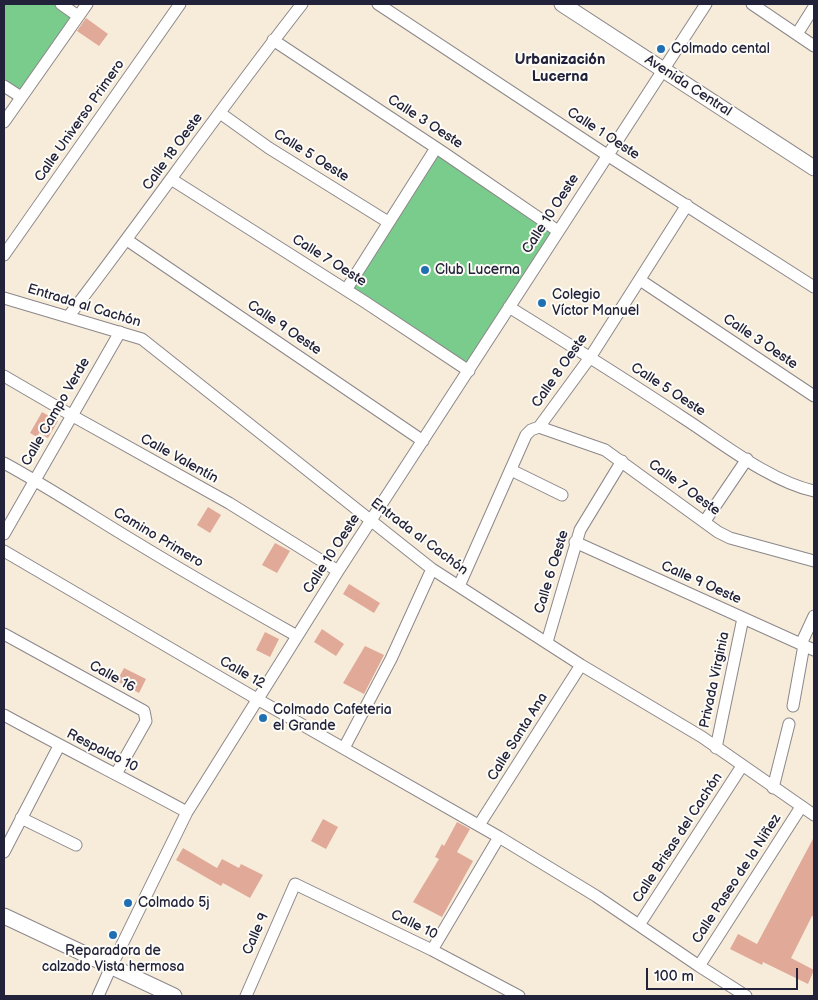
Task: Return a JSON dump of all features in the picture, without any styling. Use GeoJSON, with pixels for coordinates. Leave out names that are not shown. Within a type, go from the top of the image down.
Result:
{"type":"FeatureCollection","features":[{"type":"Feature","properties":{"kind":"main road","name":"Avenida Central"},"geometry":{"type":"LineString","coordinates":[[562,4],[814,168]]}},
{"type":"Feature","properties":{"kind":"main road"},"geometry":{"type":"LineString","coordinates":[[4,916],[174,996]]}},
{"type":"Feature","properties":{"kind":"street"},"geometry":{"type":"LineString","coordinates":[[61,4],[78,16]]}},
{"type":"Feature","properties":{"kind":"street"},"geometry":{"type":"LineString","coordinates":[[4,122],[87,4]]}},
{"type":"Feature","properties":{"kind":"street","name":"Calle Universo Primero"},"geometry":{"type":"LineString","coordinates":[[4,255],[180,4]]}},
{"type":"Feature","properties":{"kind":"street","name":"Calle 18 Oeste"},"geometry":{"type":"LineString","coordinates":[[68,317],[127,240],[273,40],[302,4]]}},
{"type":"Feature","properties":{"kind":"street","name":"Calle 1 Oeste"},"geometry":{"type":"LineString","coordinates":[[378,4],[607,155],[814,287]]}},
{"type":"Feature","properties":{"kind":"street","name":"Calle 10 Oeste"},"geometry":{"type":"LineString","coordinates":[[98,996],[187,812],[338,571],[706,4]]}},
{"type":"Feature","properties":{"kind":"street"},"geometry":{"type":"LineString","coordinates":[[752,4],[814,46]]}},
{"type":"Feature","properties":{"kind":"street"},"geometry":{"type":"LineString","coordinates":[[796,34],[814,7]]}},
{"type":"Feature","properties":{"kind":"street","name":"Calle 3 Oeste"},"geometry":{"type":"LineString","coordinates":[[273,40],[558,231]]}},
{"type":"Feature","properties":{"kind":"street"},"geometry":{"type":"LineString","coordinates":[[4,86],[21,97]]}},
{"type":"Feature","properties":{"kind":"street","name":"Calle 5 Oeste"},"geometry":{"type":"LineString","coordinates":[[220,113],[269,148],[388,222]]}},
{"type":"Feature","properties":{"kind":"street"},"geometry":{"type":"LineString","coordinates":[[346,290],[436,148]]}},
{"type":"Feature","properties":{"kind":"street","name":"Calle 7 Oeste"},"geometry":{"type":"LineString","coordinates":[[172,179],[469,371]]}},
{"type":"Feature","properties":{"kind":"street","name":"Calle 8 Oeste"},"geometry":{"type":"LineString","coordinates":[[458,586],[526,435],[531,430],[540,427],[591,356],[687,205]]}},
{"type":"Feature","properties":{"kind":"street","name":"Calle 9 Oeste"},"geometry":{"type":"LineString","coordinates":[[127,240],[423,441]]}},
{"type":"Feature","properties":{"kind":"street","name":"Calle 3 Oeste"},"geometry":{"type":"LineString","coordinates":[[640,280],[814,396]]}},
{"type":"Feature","properties":{"kind":"street","name":"Entrada al Cachón"},"geometry":{"type":"LineString","coordinates":[[4,298],[142,338],[432,569],[547,642],[581,666],[702,737],[814,815]]}},
{"type":"Feature","properties":{"kind":"street","name":"Calle 5 Oeste"},"geometry":{"type":"LineString","coordinates":[[509,307],[591,356],[747,459],[789,484],[814,491]]}},
{"type":"Feature","properties":{"kind":"street","name":"Calle Campo Verde"},"geometry":{"type":"LineString","coordinates":[[4,534],[120,332]]}},
{"type":"Feature","properties":{"kind":"street","name":"Calle Valentín"},"geometry":{"type":"LineString","coordinates":[[4,376],[229,503],[338,571]]}},
{"type":"Feature","properties":{"kind":"street","name":"Calle 7 Oeste"},"geometry":{"type":"LineString","coordinates":[[540,427],[605,450],[718,532],[730,538],[814,562]]}},
{"type":"Feature","properties":{"kind":"street"},"geometry":{"type":"LineString","coordinates":[[705,521],[747,459]]}},
{"type":"Feature","properties":{"kind":"street","name":"Calle 6 Oeste"},"geometry":{"type":"LineString","coordinates":[[547,642],[575,542],[580,530],[622,461]]}},
{"type":"Feature","properties":{"kind":"street","name":"Camino Primero"},"geometry":{"type":"LineString","coordinates":[[4,463],[163,559],[298,636]]}},
{"type":"Feature","properties":{"kind":"street"},"geometry":{"type":"LineString","coordinates":[[511,470],[562,495]]}},
{"type":"Feature","properties":{"kind":"street","name":"Calle 9 Oeste"},"geometry":{"type":"LineString","coordinates":[[575,542],[806,646]]}},
{"type":"Feature","properties":{"kind":"street","name":"Calle 12"},"geometry":{"type":"LineString","coordinates":[[4,551],[257,699],[499,837],[596,896],[743,995]]}},
{"type":"Feature","properties":{"kind":"street"},"geometry":{"type":"LineString","coordinates":[[344,748],[391,659],[432,569]]}},
{"type":"Feature","properties":{"kind":"street"},"geometry":{"type":"LineString","coordinates":[[793,706],[814,616]]}},
{"type":"Feature","properties":{"kind":"street","name":"Privada Virginia"},"geometry":{"type":"LineString","coordinates":[[716,748],[743,618]]}},
{"type":"Feature","properties":{"kind":"street","name":"Calle 16"},"geometry":{"type":"LineString","coordinates":[[4,634],[144,711],[146,721],[116,774]]}},
{"type":"Feature","properties":{"kind":"street","name":"Calle Santa Ana"},"geometry":{"type":"LineString","coordinates":[[479,826],[581,666]]}},
{"type":"Feature","properties":{"kind":"street","name":"Respaldo 10"},"geometry":{"type":"LineString","coordinates":[[4,715],[59,746],[187,812]]}},
{"type":"Feature","properties":{"kind":"street"},"geometry":{"type":"LineString","coordinates":[[773,788],[789,724]]}},
{"type":"Feature","properties":{"kind":"street"},"geometry":{"type":"LineString","coordinates":[[4,852],[59,746]]}},
{"type":"Feature","properties":{"kind":"street","name":"Calle Brisas del Cachón"},"geometry":{"type":"LineString","coordinates":[[639,925],[742,766]]}},
{"type":"Feature","properties":{"kind":"street","name":"Calle Paseo de la Niñez"},"geometry":{"type":"LineString","coordinates":[[699,966],[801,807]]}},
{"type":"Feature","properties":{"kind":"street"},"geometry":{"type":"LineString","coordinates":[[21,818],[76,845]]}},
{"type":"Feature","properties":{"kind":"street"},"geometry":{"type":"LineString","coordinates":[[432,950],[499,837]]}},
{"type":"Feature","properties":{"kind":"street","name":"Calle 10"},"geometry":{"type":"LineString","coordinates":[[295,884],[432,950],[519,996]]}},
{"type":"Feature","properties":{"kind":"street","name":"Calle 9"},"geometry":{"type":"LineString","coordinates":[[246,996],[295,884]]}},
{"type":"Feature","properties":{"kind":"green space"},"geometry":{"type":"Polygon","coordinates":[[[4,4],[55,4],[74,16],[19,94],[4,84],[4,4]]]}},
{"type":"Feature","properties":{"kind":"green space"},"geometry":{"type":"Polygon","coordinates":[[[436,154],[553,231],[468,365],[352,287],[436,154]]]}},
{"type":"Feature","properties":{"kind":"building"},"geometry":{"type":"Polygon","coordinates":[[[86,18],[108,34],[99,46],[77,31],[86,18]]]}},
{"type":"Feature","properties":{"kind":"building"},"geometry":{"type":"Polygon","coordinates":[[[42,412],[58,421],[48,438],[39,433],[37,437],[30,433],[42,412]]]}},
{"type":"Feature","properties":{"kind":"building"},"geometry":{"type":"Polygon","coordinates":[[[208,507],[221,515],[210,533],[197,525],[208,507]]]}},
{"type":"Feature","properties":{"kind":"building"},"geometry":{"type":"Polygon","coordinates":[[[275,543],[290,551],[277,573],[262,565],[275,543]]]}},
{"type":"Feature","properties":{"kind":"building"},"geometry":{"type":"Polygon","coordinates":[[[349,584],[380,603],[374,613],[343,594],[349,584]]]}},
{"type":"Feature","properties":{"kind":"building"},"geometry":{"type":"Polygon","coordinates":[[[322,629],[344,644],[336,656],[314,642],[322,629]]]}},
{"type":"Feature","properties":{"kind":"building"},"geometry":{"type":"Polygon","coordinates":[[[265,632],[279,639],[270,657],[256,650],[265,632]]]}},
{"type":"Feature","properties":{"kind":"building"},"geometry":{"type":"Polygon","coordinates":[[[365,646],[384,655],[364,694],[343,683],[365,646]]]}},
{"type":"Feature","properties":{"kind":"building"},"geometry":{"type":"Polygon","coordinates":[[[124,668],[146,679],[139,693],[117,681],[124,668]]]}},
{"type":"Feature","properties":{"kind":"building"},"geometry":{"type":"Polygon","coordinates":[[[323,819],[338,827],[326,849],[311,841],[323,819]]]}},
{"type":"Feature","properties":{"kind":"building"},"geometry":{"type":"Polygon","coordinates":[[[457,822],[470,829],[457,852],[473,861],[442,917],[413,902],[439,859],[435,857],[442,844],[444,846],[457,822]]]}},
{"type":"Feature","properties":{"kind":"building"},"geometry":{"type":"Polygon","coordinates":[[[814,837],[814,917],[812,916],[791,958],[814,970],[808,984],[763,962],[762,965],[730,949],[738,934],[757,944],[814,837]]]}},
{"type":"Feature","properties":{"kind":"building"},"geometry":{"type":"Polygon","coordinates":[[[183,848],[217,868],[222,859],[239,868],[241,864],[263,875],[250,898],[223,883],[221,886],[176,860],[183,848]]]}},
{"type":"Feature","properties":{"kind":"place","name":"Colmado cental"},"geometry":{"type":"Point","coordinates":[661,49]}},
{"type":"Feature","properties":{"kind":"place","name":"Club Lucerna"},"geometry":{"type":"Point","coordinates":[425,270]}},
{"type":"Feature","properties":{"kind":"place","name":"Colegio Víctor Manuel"},"geometry":{"type":"Point","coordinates":[542,303]}},
{"type":"Feature","properties":{"kind":"place","name":"Colmado Cafeteria el Grande"},"geometry":{"type":"Point","coordinates":[263,718]}},
{"type":"Feature","properties":{"kind":"place","name":"Colmado 5j"},"geometry":{"type":"Point","coordinates":[128,903]}},
{"type":"Feature","properties":{"kind":"place","name":"Reparadora de calzado Vista hermosa"},"geometry":{"type":"Point","coordinates":[113,935]}},
{"type":"Feature","properties":{"kind":"district","name":"Urbanización Lucerna"},"geometry":{"type":"Point","coordinates":[560,68]}}]}
